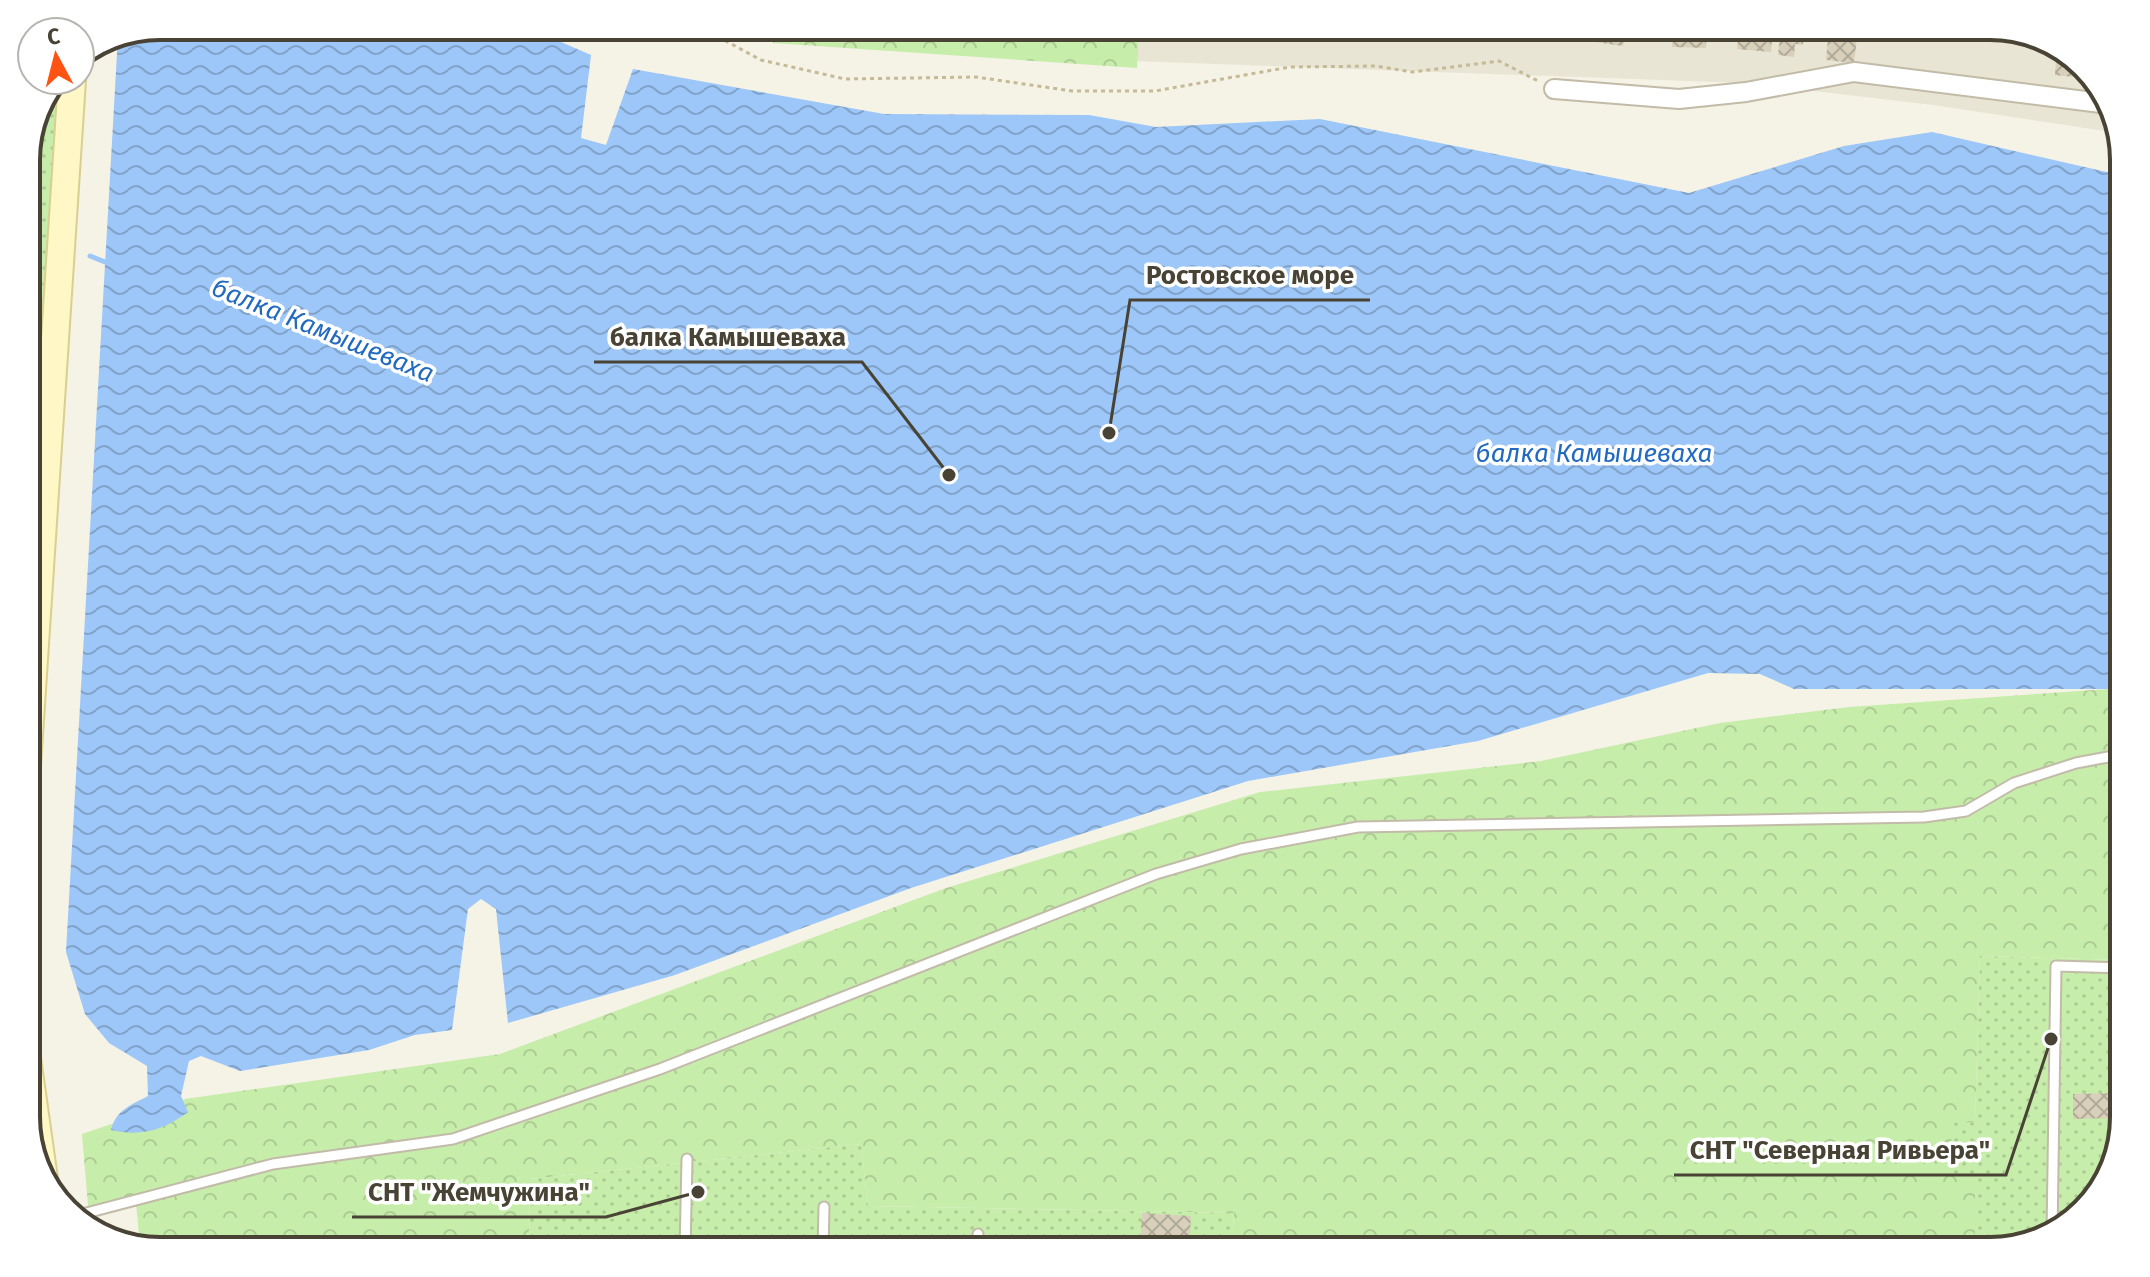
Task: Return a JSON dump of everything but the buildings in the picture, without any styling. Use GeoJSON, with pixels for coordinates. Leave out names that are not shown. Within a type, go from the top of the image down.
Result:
{"type":"FeatureCollection","features":[{"type":"Feature","properties":{"kind":"main road"},"geometry":{"type":"LineString","coordinates":[[40,568],[71,96]]}},
{"type":"Feature","properties":{"kind":"street"},"geometry":{"type":"LineString","coordinates":[[1554,89],[1679,99],[1746,92],[1854,72],[2095,102]]}},
{"type":"Feature","properties":{"kind":"lane"},"geometry":{"type":"LineString","coordinates":[[88,1212],[273,1164],[453,1139],[660,1069],[1156,874],[1241,849],[1358,827],[1924,817],[1966,811],[2014,783],[2076,763],[2110,757]]}},
{"type":"Feature","properties":{"kind":"lane"},"geometry":{"type":"LineString","coordinates":[[2052,1219],[2056,966],[2110,968]]}},
{"type":"Feature","properties":{"kind":"lane"},"geometry":{"type":"LineString","coordinates":[[685,1237],[687,1159]]}},
{"type":"Feature","properties":{"kind":"lane"},"geometry":{"type":"LineString","coordinates":[[823,1237],[824,1207]]}},
{"type":"Feature","properties":{"kind":"path"},"geometry":{"type":"LineString","coordinates":[[724,40],[761,60],[845,79],[976,77],[1072,91],[1155,91],[1290,67],[1376,66],[1412,72],[1499,61],[1554,89]]}},
{"type":"Feature","properties":{"kind":"shaded area"},"geometry":{"type":"Polygon","coordinates":[[[1135,40],[2006,41],[2036,49],[2075,75],[2094,100],[2107,131],[1933,105],[1745,83],[1133,61],[1135,40]]]}},
{"type":"Feature","properties":{"kind":"green space"},"geometry":{"type":"Polygon","coordinates":[[[773,40],[1139,40],[1137,68],[773,43],[773,40]]]}},
{"type":"Feature","properties":{"kind":"green space"},"geometry":{"type":"Polygon","coordinates":[[[59,96],[63,96],[40,461],[40,152],[52,107],[59,96]]]}},
{"type":"Feature","properties":{"kind":"green space"},"geometry":{"type":"Polygon","coordinates":[[[2110,689],[2110,960],[1980,956],[1975,1123],[1952,1123],[1975,1178],[1975,1237],[1233,1237],[1234,1213],[868,1206],[861,1144],[530,1179],[529,1237],[160,1237],[139,1235],[136,1203],[93,1216],[89,1213],[82,1134],[185,1099],[500,1054],[946,888],[1260,792],[1541,761],[1720,723],[1849,707],[2110,689]]]}},
{"type":"Feature","properties":{"kind":"green space"},"geometry":{"type":"Polygon","coordinates":[[[1980,956],[2110,960],[2109,1133],[2101,1163],[2085,1190],[2063,1212],[2036,1228],[2006,1236],[1975,1237],[1975,1178],[1952,1174],[1951,1123],[1975,1122],[1980,956]]]}},
{"type":"Feature","properties":{"kind":"green space"},"geometry":{"type":"Polygon","coordinates":[[[861,1144],[868,1206],[1234,1213],[1233,1237],[529,1237],[530,1179],[861,1144]]]}},
{"type":"Feature","properties":{"kind":"water"},"geometry":{"type":"Polygon","coordinates":[[[160,40],[561,42],[591,55],[581,138],[606,145],[633,69],[884,114],[1089,115],[1156,127],[1320,119],[1689,193],[1844,146],[1932,132],[2110,173],[2110,689],[1794,689],[1760,674],[1708,673],[1478,741],[1248,781],[911,888],[675,975],[508,1023],[496,909],[481,899],[468,909],[452,1030],[415,1035],[369,1050],[240,1071],[201,1056],[189,1061],[181,1096],[188,1112],[170,1123],[142,1132],[111,1130],[120,1113],[148,1096],[147,1066],[109,1043],[85,1014],[66,952],[117,48],[121,46],[160,40]]]}},
{"type":"Feature","properties":{"kind":"waterway","name":"балка Камышеваха"},"geometry":{"type":"LineString","coordinates":[[90,256],[110,264]]}},
{"type":"Feature","properties":{"kind":"place","name":"Ростовское море"},"geometry":{"type":"Point","coordinates":[1109,433]}},
{"type":"Feature","properties":{"kind":"place","name":"балка Камышеваха"},"geometry":{"type":"Point","coordinates":[949,475]}},
{"type":"Feature","properties":{"kind":"place","name":"СНТ \"Северная Ривьера\""},"geometry":{"type":"Point","coordinates":[2051,1039]}},
{"type":"Feature","properties":{"kind":"place","name":"СНТ \"Жемчужина\""},"geometry":{"type":"Point","coordinates":[698,1192]}}]}
